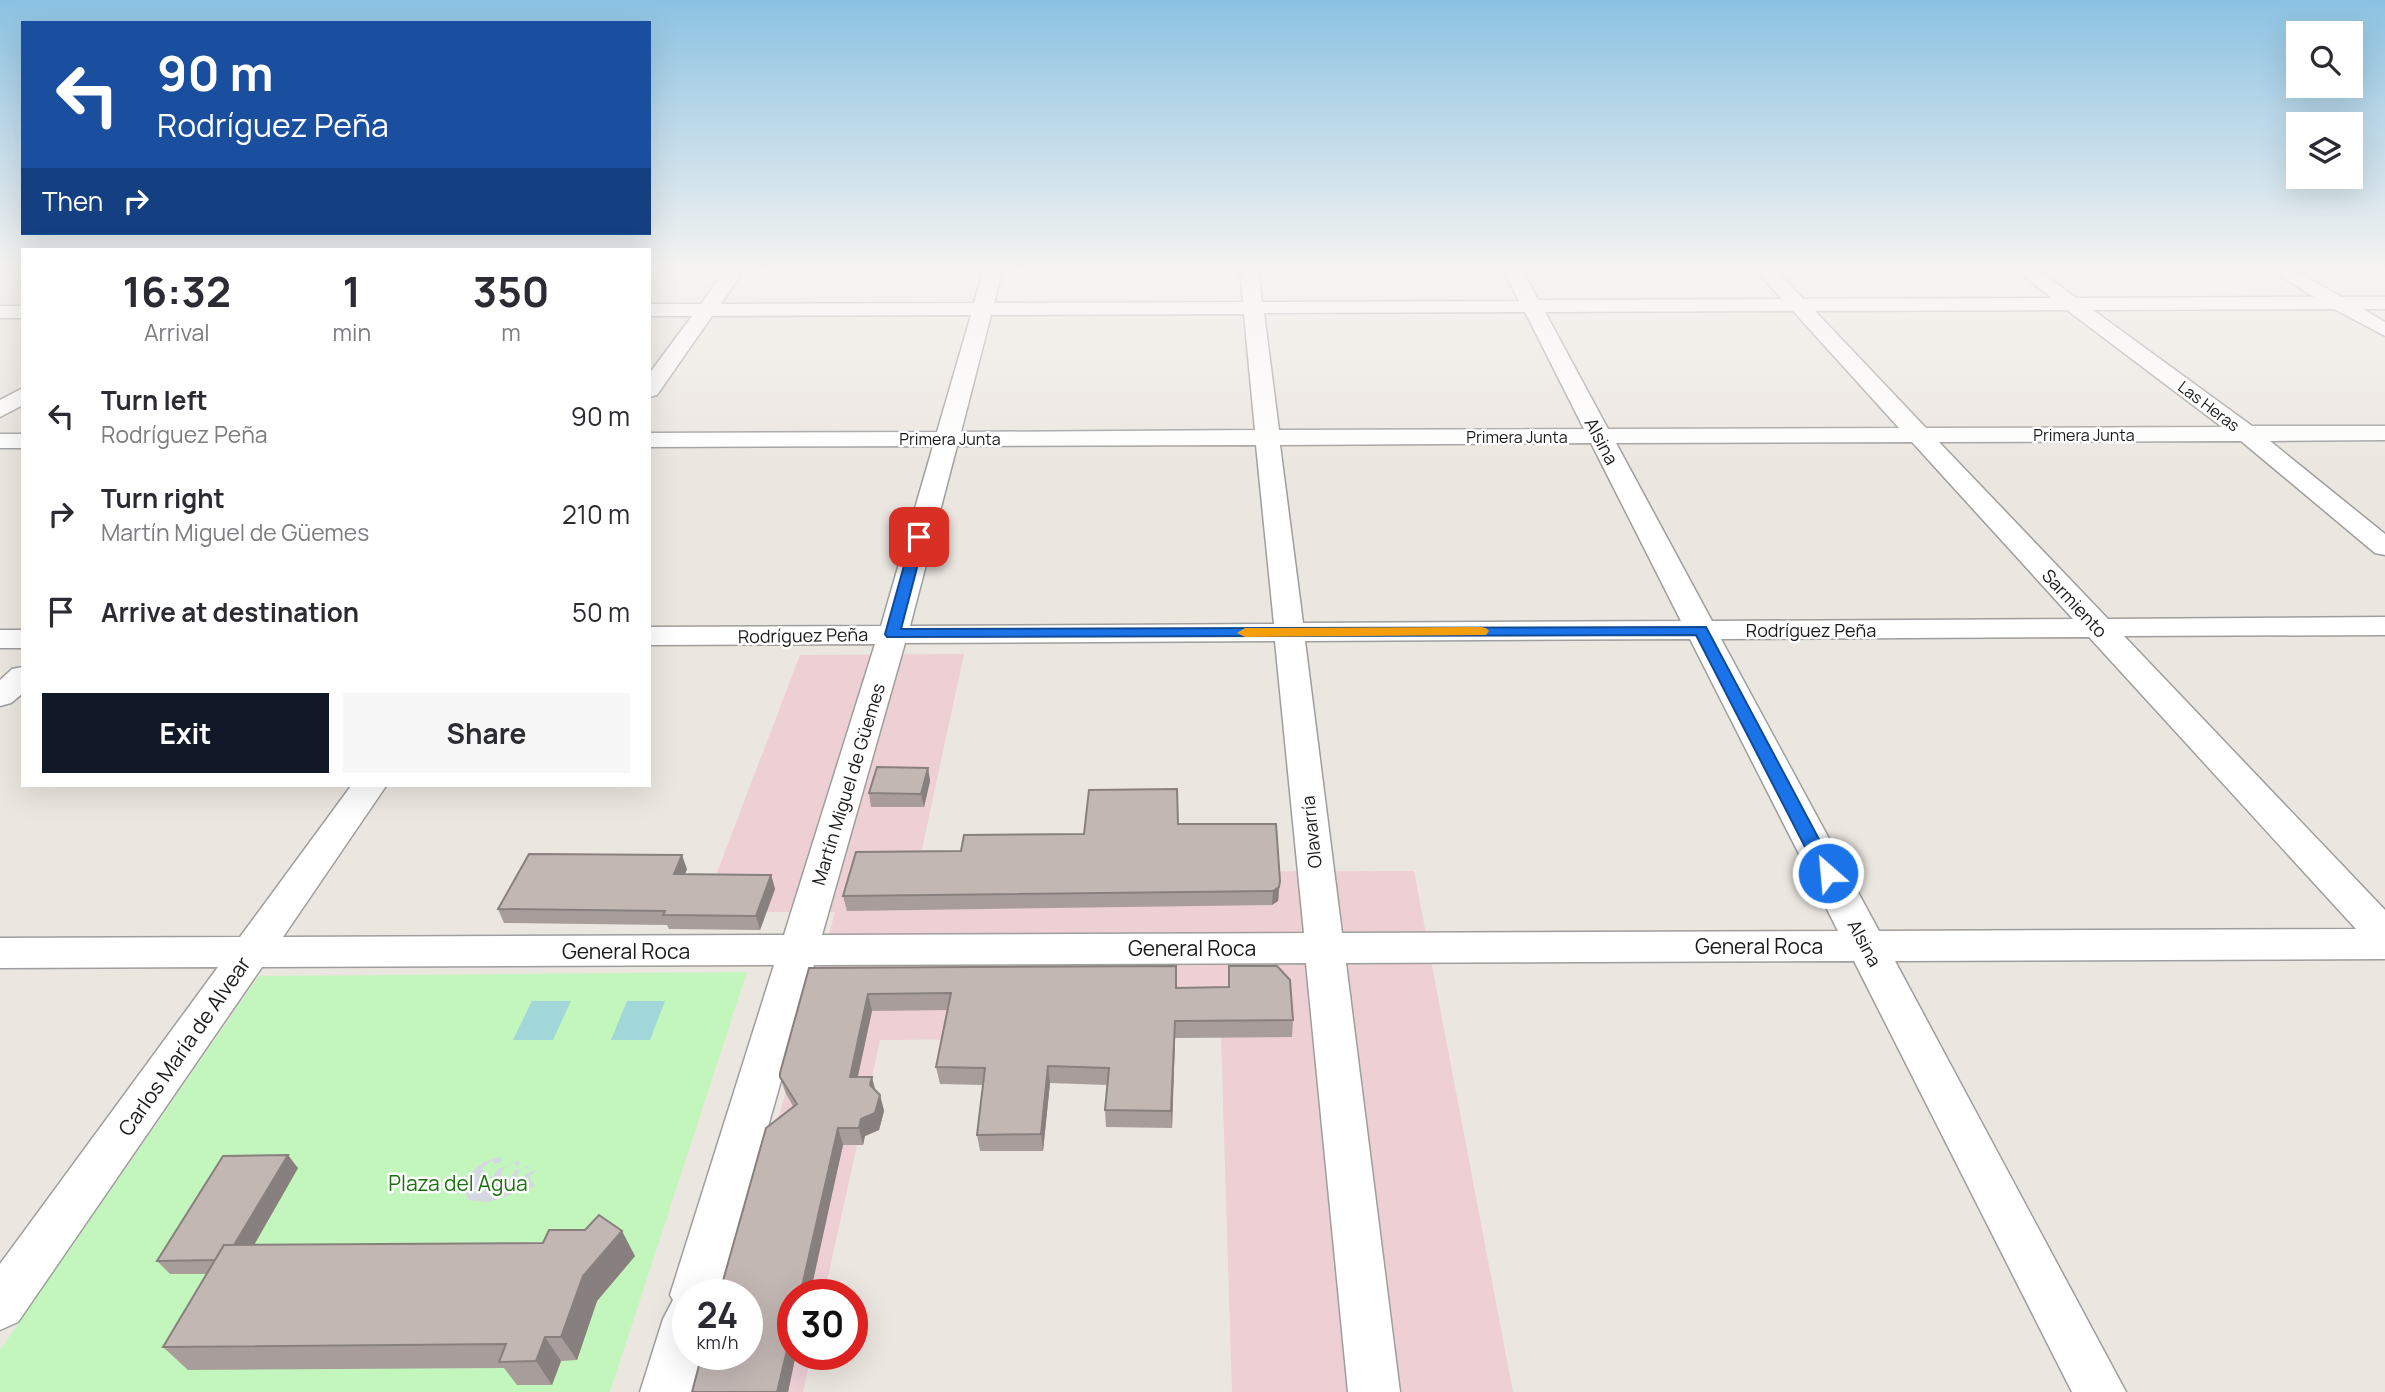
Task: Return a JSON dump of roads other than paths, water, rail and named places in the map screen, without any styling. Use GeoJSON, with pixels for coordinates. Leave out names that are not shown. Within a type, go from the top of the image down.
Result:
{"type":"FeatureCollection","features":[{"type":"Feature","properties":{"kind":"street"},"geometry":{"type":"LineString","coordinates":[[651,387],[688,336]]}},
{"type":"Feature","properties":{"kind":"street","name":"Martín Miguel de Güemes"},"geometry":{"type":"LineString","coordinates":[[700,1279],[893,634],[973,336]]}},
{"type":"Feature","properties":{"kind":"street","name":"Olavarría"},"geometry":{"type":"LineString","coordinates":[[1256,336],[1374,1392]]}},
{"type":"Feature","properties":{"kind":"street","name":"Alsina"},"geometry":{"type":"LineString","coordinates":[[1547,336],[2100,1392]]}},
{"type":"Feature","properties":{"kind":"street","name":"Sarmiento"},"geometry":{"type":"LineString","coordinates":[[1826,336],[2385,935]]}},
{"type":"Feature","properties":{"kind":"street","name":"Las Heras"},"geometry":{"type":"LineString","coordinates":[[2115,336],[2248,434],[2385,547]]}},
{"type":"Feature","properties":{"kind":"street"},"geometry":{"type":"LineString","coordinates":[[0,410],[21,396]]}},
{"type":"Feature","properties":{"kind":"street","name":"Primera Junta"},"geometry":{"type":"LineString","coordinates":[[651,440],[2385,433]]}},
{"type":"Feature","properties":{"kind":"street"},"geometry":{"type":"LineString","coordinates":[[0,441],[21,441]]}},
{"type":"Feature","properties":{"kind":"street","name":"Rodríguez Peña"},"geometry":{"type":"LineString","coordinates":[[651,636],[2385,626]]}},
{"type":"Feature","properties":{"kind":"street"},"geometry":{"type":"LineString","coordinates":[[0,639],[21,639]]}},
{"type":"Feature","properties":{"kind":"street"},"geometry":{"type":"LineString","coordinates":[[0,696],[21,678]]}},
{"type":"Feature","properties":{"kind":"street","name":"Carlos María de Alvear"},"geometry":{"type":"LineString","coordinates":[[0,1305],[368,787]]}},
{"type":"Feature","properties":{"kind":"street","name":"General Roca"},"geometry":{"type":"LineString","coordinates":[[0,953],[2385,944]]}},
{"type":"Feature","properties":{"kind":"street"},"geometry":{"type":"LineString","coordinates":[[666,1392],[673,1370]]}},
{"type":"Feature","properties":{"kind":"water"},"geometry":{"type":"Polygon","coordinates":[[[532,1001],[571,1001],[553,1040],[513,1040],[532,1001]]]}},
{"type":"Feature","properties":{"kind":"water"},"geometry":{"type":"Polygon","coordinates":[[[627,1001],[665,1001],[650,1040],[611,1040],[627,1001]]]}},
{"type":"Feature","properties":{"kind":"park label","name":"Plaza del Agua"},"geometry":{"type":"Point","coordinates":[458,1183]}}]}
